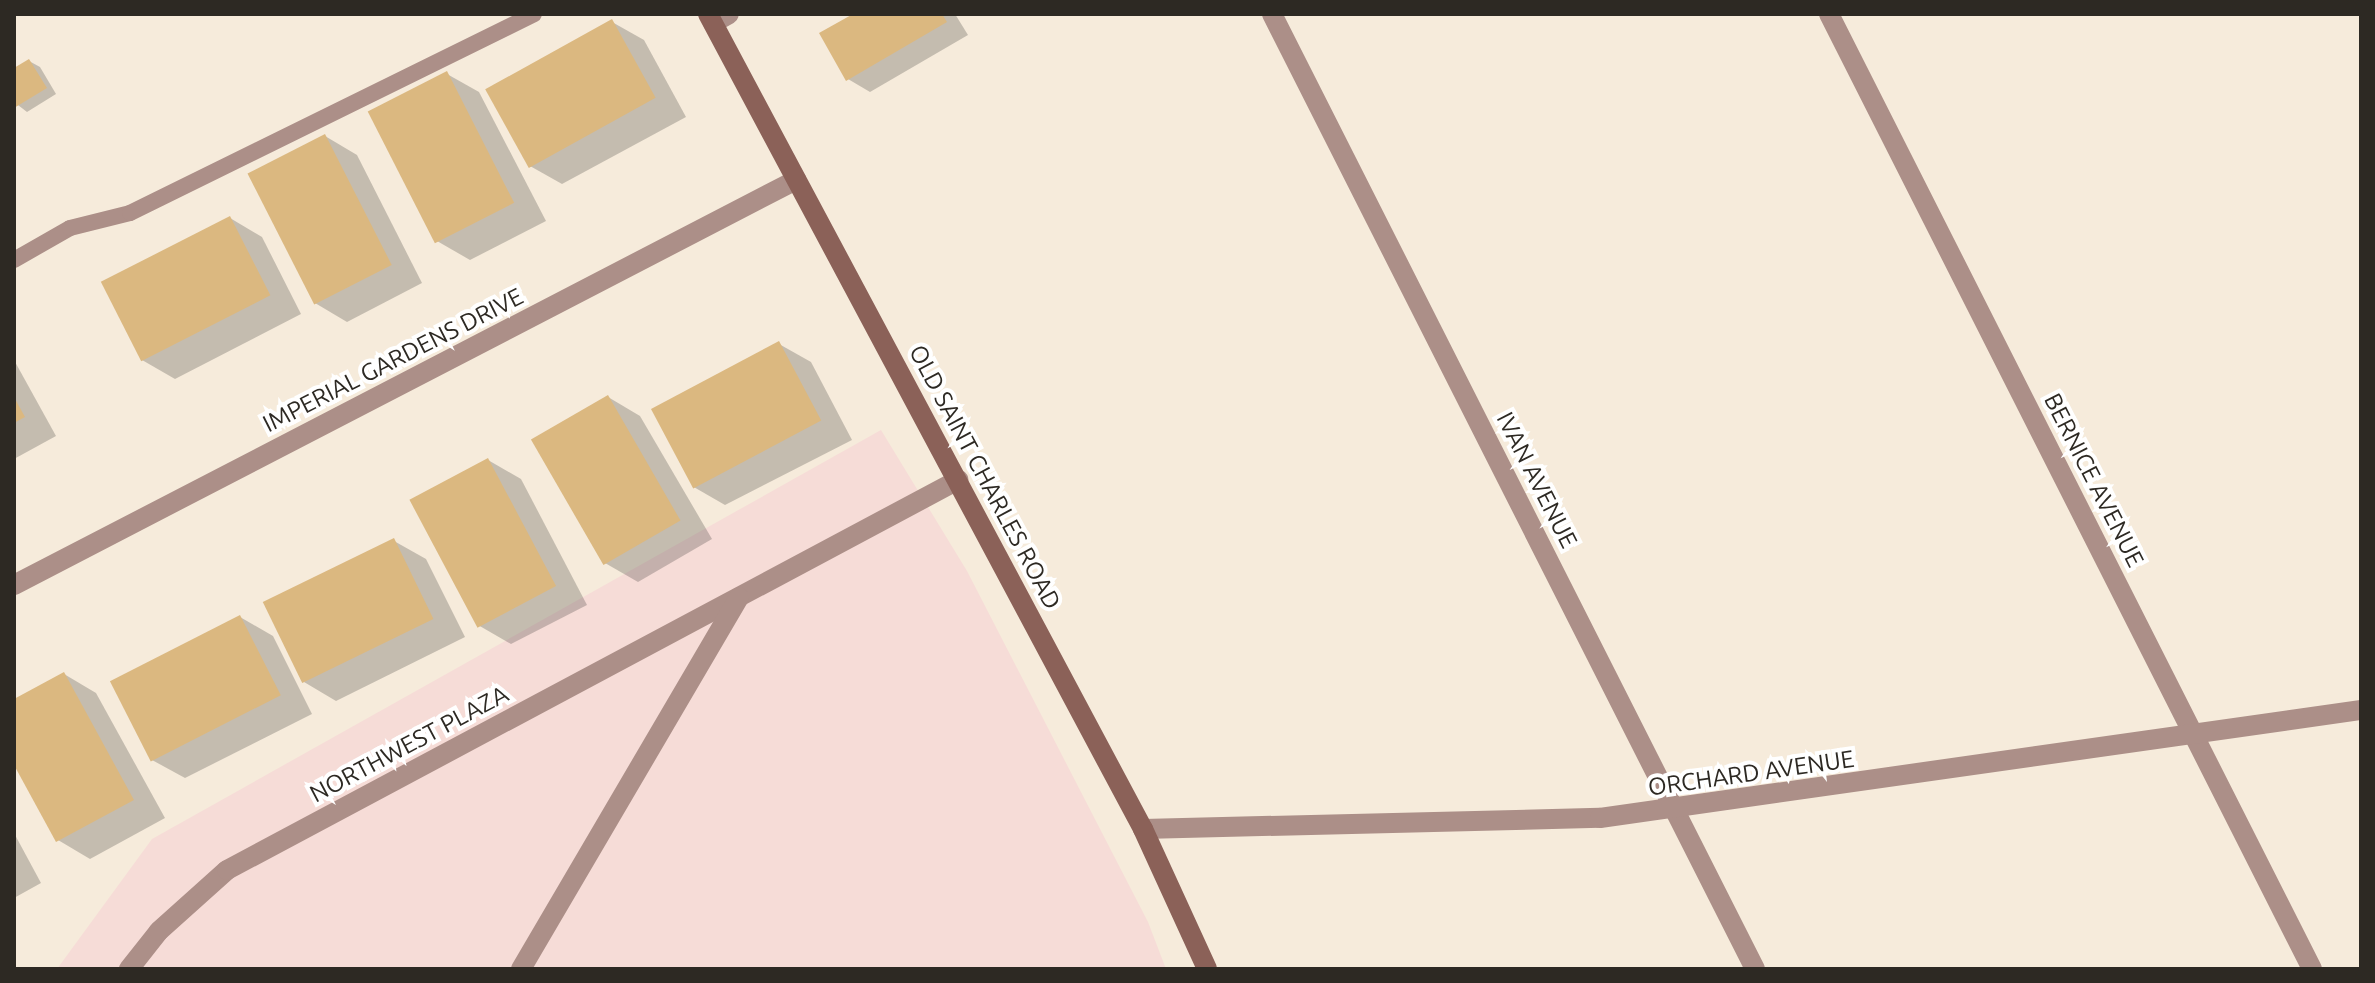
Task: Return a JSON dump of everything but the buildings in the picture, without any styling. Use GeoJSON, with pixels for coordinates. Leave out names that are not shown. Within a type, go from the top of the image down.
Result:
{"type":"FeatureCollection","features":[{"type":"Feature","properties":{"kind":"street","name":"IVAN AVENUE"},"geometry":{"type":"LineString","coordinates":[[1272,14],[1755,969]]}},
{"type":"Feature","properties":{"kind":"street","name":"BERNICE AVENUE"},"geometry":{"type":"LineString","coordinates":[[1829,14],[2312,969]]}},
{"type":"Feature","properties":{"kind":"street","name":"OLD SAINT CHARLES ROAD"},"geometry":{"type":"LineString","coordinates":[[717,17],[796,180],[1143,829],[1207,969]]}},
{"type":"Feature","properties":{"kind":"street","name":"IMPERIAL GARDENS DRIVE"},"geometry":{"type":"LineString","coordinates":[[14,585],[796,180]]}},
{"type":"Feature","properties":{"kind":"street","name":"NORTHWEST PLAZA"},"geometry":{"type":"LineString","coordinates":[[129,969],[159,931],[227,870],[958,480]]}},
{"type":"Feature","properties":{"kind":"street"},"geometry":{"type":"LineString","coordinates":[[521,969],[739,597]]}},
{"type":"Feature","properties":{"kind":"street","name":"ORCHARD AVENUE"},"geometry":{"type":"LineString","coordinates":[[1143,829],[1600,818],[1675,811],[2361,710]]}},
{"type":"Feature","properties":{"kind":"lane"},"geometry":{"type":"LineString","coordinates":[[14,260],[70,228],[130,213],[534,14]]}},
{"type":"Feature","properties":{"kind":"shaded area"},"geometry":{"type":"Polygon","coordinates":[[[881,430],[967,571],[1148,922],[1166,969],[57,969],[152,839],[881,430]]]}}]}
